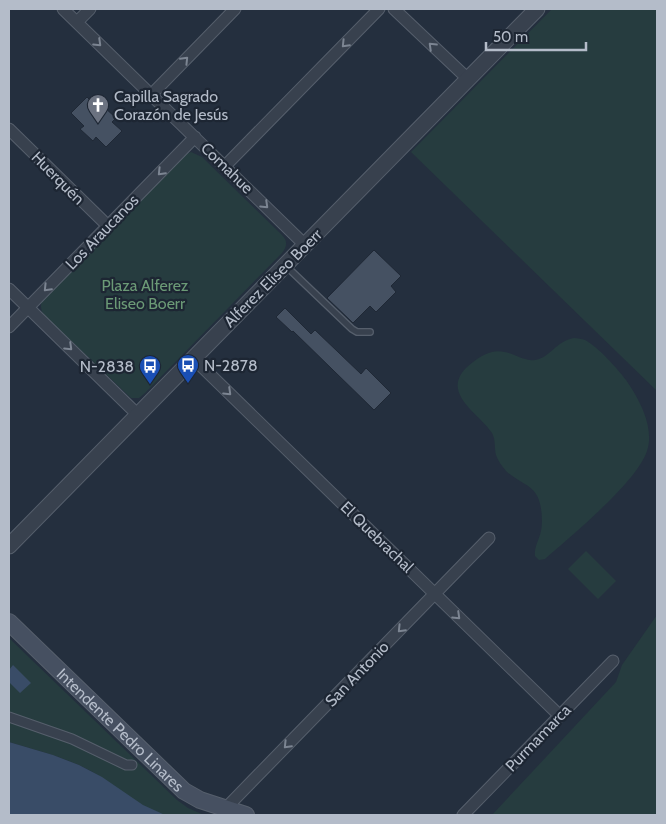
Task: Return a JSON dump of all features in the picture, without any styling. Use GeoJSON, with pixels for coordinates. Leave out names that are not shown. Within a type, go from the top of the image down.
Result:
{"type":"FeatureCollection","features":[{"type":"Feature","properties":{"kind":"main road","name":"Intendente Pedro Linares"},"geometry":{"type":"LineString","coordinates":[[9,622],[176,784],[200,800],[246,815]]}},
{"type":"Feature","properties":{"kind":"street","name":"Comahue"},"geometry":{"type":"LineString","coordinates":[[63,9],[305,244]]}},
{"type":"Feature","properties":{"kind":"street"},"geometry":{"type":"LineString","coordinates":[[77,22],[90,9]]}},
{"type":"Feature","properties":{"kind":"street"},"geometry":{"type":"LineString","coordinates":[[151,94],[235,9]]}},
{"type":"Feature","properties":{"kind":"street"},"geometry":{"type":"LineString","coordinates":[[225,166],[379,9]]}},
{"type":"Feature","properties":{"kind":"street"},"geometry":{"type":"LineString","coordinates":[[394,9],[468,79]]}},
{"type":"Feature","properties":{"kind":"street","name":"Alferez Eliseo Boerr"},"geometry":{"type":"LineString","coordinates":[[9,546],[536,9]]}},
{"type":"Feature","properties":{"kind":"street","name":"Huerquén"},"geometry":{"type":"LineString","coordinates":[[9,129],[108,226]]}},
{"type":"Feature","properties":{"kind":"street","name":"Los Araucanos"},"geometry":{"type":"LineString","coordinates":[[9,327],[195,137]]}},
{"type":"Feature","properties":{"kind":"street"},"geometry":{"type":"LineString","coordinates":[[9,289],[138,415]]}},
{"type":"Feature","properties":{"kind":"street","name":"El Quebrachal"},"geometry":{"type":"LineString","coordinates":[[193,358],[560,716]]}},
{"type":"Feature","properties":{"kind":"street","name":"San Antonio"},"geometry":{"type":"LineString","coordinates":[[225,809],[489,538]]}},
{"type":"Feature","properties":{"kind":"street","name":"Purmamarca"},"geometry":{"type":"LineString","coordinates":[[463,815],[613,662]]}},
{"type":"Feature","properties":{"kind":"street"},"geometry":{"type":"LineString","coordinates":[[9,716],[72,739],[126,765],[132,765]]}},
{"type":"Feature","properties":{"kind":"lane"},"geometry":{"type":"LineString","coordinates":[[285,265],[352,329],[357,332],[370,332]]}},
{"type":"Feature","properties":{"kind":"green space"},"geometry":{"type":"Polygon","coordinates":[[[552,9],[657,9],[657,391],[411,152],[552,9]]]}},
{"type":"Feature","properties":{"kind":"green space","name":"Plaza Alferez Eliseo Boerr"},"geometry":{"type":"Polygon","coordinates":[[[191,152],[202,157],[282,235],[286,246],[282,253],[145,393],[139,398],[131,398],[45,316],[41,309],[41,302],[181,157],[191,152]]]}},
{"type":"Feature","properties":{"kind":"green space"},"geometry":{"type":"Polygon","coordinates":[[[574,338],[585,340],[596,348],[626,380],[644,414],[649,432],[649,442],[641,464],[617,493],[545,559],[539,560],[535,556],[542,522],[538,498],[534,491],[506,471],[498,459],[492,433],[460,395],[459,377],[478,358],[488,353],[498,351],[535,360],[545,356],[562,342],[574,338]]]}},
{"type":"Feature","properties":{"kind":"green space"},"geometry":{"type":"Polygon","coordinates":[[[586,551],[616,581],[598,599],[568,569],[586,551]]]}},
{"type":"Feature","properties":{"kind":"green space"},"geometry":{"type":"Polygon","coordinates":[[[657,615],[657,815],[492,815],[616,682],[622,665],[657,615]]]}},
{"type":"Feature","properties":{"kind":"green space"},"geometry":{"type":"Polygon","coordinates":[[[9,638],[177,800],[188,808],[204,815],[175,816],[157,813],[79,765],[9,742],[9,638]]]}},
{"type":"Feature","properties":{"kind":"water"},"geometry":{"type":"Polygon","coordinates":[[[13,665],[31,683],[20,693],[9,682],[9,670],[13,665]]]}},
{"type":"Feature","properties":{"kind":"water"},"geometry":{"type":"Polygon","coordinates":[[[9,742],[79,765],[102,777],[143,805],[165,815],[9,815],[9,742]]]}},
{"type":"Feature","properties":{"kind":"building","name":"Capilla Sagrado Corazón de Jesús"},"geometry":{"type":"Polygon","coordinates":[[[87,97],[100,110],[103,106],[116,118],[112,122],[122,131],[106,147],[96,137],[93,141],[80,129],[84,126],[71,113],[87,97]]]}},
{"type":"Feature","properties":{"kind":"building"},"geometry":{"type":"Polygon","coordinates":[[[374,250],[401,276],[391,286],[396,292],[376,312],[370,306],[353,323],[327,298],[374,250]]]}},
{"type":"Feature","properties":{"kind":"building"},"geometry":{"type":"Polygon","coordinates":[[[285,308],[311,334],[315,330],[361,374],[366,368],[391,393],[374,410],[293,331],[276,317],[285,308]]]}},
{"type":"Feature","properties":{"kind":"place","name":"Capilla Sagrado Corazón de Jesús"},"geometry":{"type":"Point","coordinates":[98,124]}},
{"type":"Feature","properties":{"kind":"place","name":"N-2878"},"geometry":{"type":"Point","coordinates":[188,384]}},
{"type":"Feature","properties":{"kind":"place","name":"N-2838"},"geometry":{"type":"Point","coordinates":[150,385]}}]}
